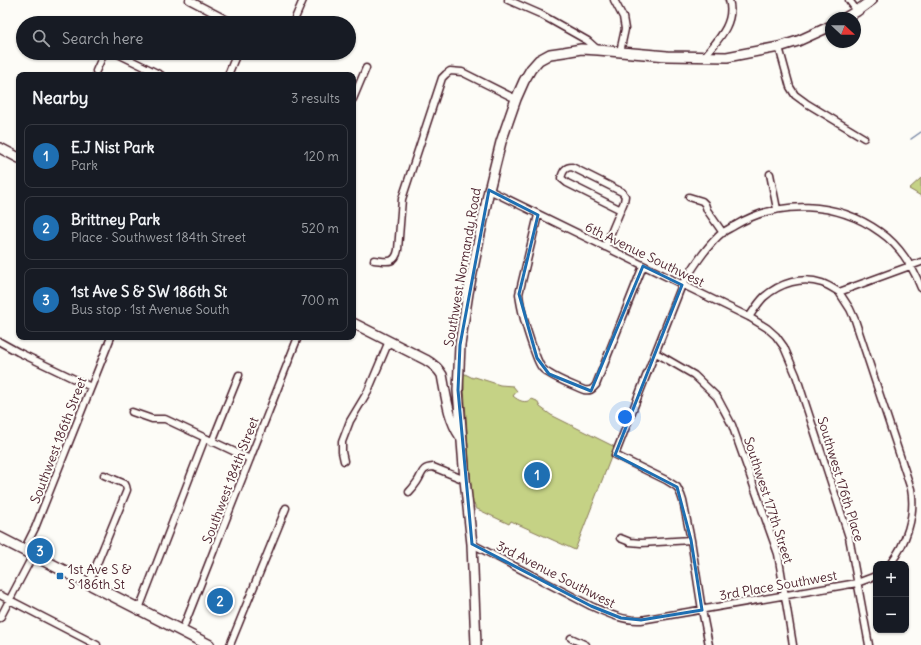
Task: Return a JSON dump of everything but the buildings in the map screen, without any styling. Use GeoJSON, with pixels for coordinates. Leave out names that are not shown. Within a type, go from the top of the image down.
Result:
{"type":"FeatureCollection","features":[{"type":"Feature","properties":{"kind":"main road"},"geometry":{"type":"LineString","coordinates":[[0,538],[209,645]]}},
{"type":"Feature","properties":{"kind":"street"},"geometry":{"type":"LineString","coordinates":[[189,0],[220,16]]}},
{"type":"Feature","properties":{"kind":"street"},"geometry":{"type":"LineString","coordinates":[[296,16],[303,0]]}},
{"type":"Feature","properties":{"kind":"street"},"geometry":{"type":"LineString","coordinates":[[508,0],[540,14],[582,37],[598,50]]}},
{"type":"Feature","properties":{"kind":"street"},"geometry":{"type":"LineString","coordinates":[[614,0],[623,17],[625,29],[620,52]]}},
{"type":"Feature","properties":{"kind":"street"},"geometry":{"type":"LineString","coordinates":[[704,57],[723,33],[727,25],[730,16],[729,0]]}},
{"type":"Feature","properties":{"kind":"street"},"geometry":{"type":"LineString","coordinates":[[849,0],[857,11],[872,0]]}},
{"type":"Feature","properties":{"kind":"street","name":"Southwest Normandy Road"},"geometry":{"type":"LineString","coordinates":[[476,645],[472,544],[458,390],[460,345],[468,293],[489,190],[501,142],[516,98],[531,69],[539,60],[550,54],[580,49],[667,56],[727,57],[779,47],[798,41],[825,29]]}},
{"type":"Feature","properties":{"kind":"street"},"geometry":{"type":"LineString","coordinates":[[779,47],[790,88],[795,95],[864,138]]}},
{"type":"Feature","properties":{"kind":"street"},"geometry":{"type":"LineString","coordinates":[[96,71],[101,60]]}},
{"type":"Feature","properties":{"kind":"street"},"geometry":{"type":"LineString","coordinates":[[130,60],[155,72]]}},
{"type":"Feature","properties":{"kind":"street"},"geometry":{"type":"LineString","coordinates":[[229,72],[234,60]]}},
{"type":"Feature","properties":{"kind":"street"},"geometry":{"type":"LineString","coordinates":[[356,92],[366,68]]}},
{"type":"Feature","properties":{"kind":"street"},"geometry":{"type":"LineString","coordinates":[[374,260],[389,261],[397,256],[402,199],[442,78],[450,71],[462,72],[516,98]]}},
{"type":"Feature","properties":{"kind":"street"},"geometry":{"type":"LineString","coordinates":[[0,148],[16,156]]}},
{"type":"Feature","properties":{"kind":"street"},"geometry":{"type":"LineString","coordinates":[[605,246],[621,210],[625,196],[622,192],[572,167],[568,167],[563,170],[561,178],[567,183],[621,210]]}},
{"type":"Feature","properties":{"kind":"street"},"geometry":{"type":"LineString","coordinates":[[770,174],[777,209]]}},
{"type":"Feature","properties":{"kind":"street","name":"6th Avenue Southwest"},"geometry":{"type":"LineString","coordinates":[[489,190],[749,317],[767,328],[776,336],[784,347]]}},
{"type":"Feature","properties":{"kind":"street"},"geometry":{"type":"LineString","coordinates":[[689,197],[702,201],[705,204],[707,210],[723,233]]}},
{"type":"Feature","properties":{"kind":"street"},"geometry":{"type":"LineString","coordinates":[[709,645],[691,540],[683,501],[677,488],[666,480],[615,455],[682,285],[695,264],[723,233],[742,221],[754,216],[777,209],[797,207],[834,210],[864,222],[881,232],[895,245],[911,266],[921,288]]}},
{"type":"Feature","properties":{"kind":"street"},"geometry":{"type":"LineString","coordinates":[[538,215],[519,294],[528,335],[542,368],[549,374],[584,390],[589,391],[596,386],[644,266]]}},
{"type":"Feature","properties":{"kind":"street"},"geometry":{"type":"LineString","coordinates":[[839,292],[921,262]]}},
{"type":"Feature","properties":{"kind":"street"},"geometry":{"type":"LineString","coordinates":[[749,317],[763,298],[773,290],[798,280],[823,283],[839,292],[850,309],[855,320],[913,498],[910,522],[906,537],[892,561]]}},
{"type":"Feature","properties":{"kind":"street"},"geometry":{"type":"LineString","coordinates":[[356,324],[426,360],[439,369],[442,375],[451,418],[462,438]]}},
{"type":"Feature","properties":{"kind":"street","name":"Southwest 186th Street"},"geometry":{"type":"LineString","coordinates":[[0,618],[29,552],[35,528],[110,340]]}},
{"type":"Feature","properties":{"kind":"street","name":"Southwest 184th Street"},"geometry":{"type":"LineString","coordinates":[[182,631],[297,340]]}},
{"type":"Feature","properties":{"kind":"street"},"geometry":{"type":"LineString","coordinates":[[344,461],[342,442],[350,421],[368,391],[389,341]]}},
{"type":"Feature","properties":{"kind":"street"},"geometry":{"type":"LineString","coordinates":[[0,342],[91,387]]}},
{"type":"Feature","properties":{"kind":"street","name":"Southwest 176th Place"},"geometry":{"type":"LineString","coordinates":[[784,347],[796,375],[849,537],[869,645]]}},
{"type":"Feature","properties":{"kind":"street","name":"Southwest 177th Street"},"geometry":{"type":"LineString","coordinates":[[656,353],[694,375],[717,397],[732,425],[778,554],[793,645]]}},
{"type":"Feature","properties":{"kind":"street"},"geometry":{"type":"LineString","coordinates":[[212,442],[239,375]]}},
{"type":"Feature","properties":{"kind":"street"},"geometry":{"type":"LineString","coordinates":[[132,412],[152,419],[165,419],[250,459]]}},
{"type":"Feature","properties":{"kind":"street"},"geometry":{"type":"LineString","coordinates":[[139,609],[205,438]]}},
{"type":"Feature","properties":{"kind":"street"},"geometry":{"type":"LineString","coordinates":[[409,492],[417,482],[424,469],[434,467],[465,480]]}},
{"type":"Feature","properties":{"kind":"street"},"geometry":{"type":"LineString","coordinates":[[89,583],[127,490],[125,484],[104,475]]}},
{"type":"Feature","properties":{"kind":"street"},"geometry":{"type":"LineString","coordinates":[[230,645],[286,508]]}},
{"type":"Feature","properties":{"kind":"street"},"geometry":{"type":"LineString","coordinates":[[620,538],[641,544],[691,540]]}},
{"type":"Feature","properties":{"kind":"street","name":"3rd Avenue Southwest"},"geometry":{"type":"LineString","coordinates":[[472,544],[591,606],[621,618],[641,620],[702,610]]}},
{"type":"Feature","properties":{"kind":"street","name":"3rd Place Southwest"},"geometry":{"type":"LineString","coordinates":[[702,610],[857,583],[873,578]]}},
{"type":"Feature","properties":{"kind":"street"},"geometry":{"type":"LineString","coordinates":[[0,595],[97,645]]}},
{"type":"Feature","properties":{"kind":"street"},"geometry":{"type":"LineString","coordinates":[[570,638],[586,645]]}},
{"type":"Feature","properties":{"kind":"highlighted area"},"geometry":{"type":"Polygon","coordinates":[[[489,190],[538,215],[519,294],[537,358],[549,374],[591,391],[643,266],[682,285],[615,455],[677,487],[691,540],[702,610],[641,620],[621,618],[591,606],[472,544],[458,390],[460,345],[489,190]]]}},
{"type":"Feature","properties":{"kind":"green space"},"geometry":{"type":"Polygon","coordinates":[[[921,178],[921,196],[909,189],[921,178]]]}},
{"type":"Feature","properties":{"kind":"green space"},"geometry":{"type":"Polygon","coordinates":[[[463,373],[473,378],[475,377],[500,385],[513,386],[517,391],[513,396],[518,399],[524,402],[532,399],[537,401],[540,407],[551,415],[615,447],[575,550],[511,521],[509,524],[475,508],[475,505],[472,503],[463,373]]]}},
{"type":"Feature","properties":{"kind":"waterway"},"geometry":{"type":"LineString","coordinates":[[911,139],[921,132]]}},
{"type":"Feature","properties":{"kind":"place","name":"E.J Nist Park"},"geometry":{"type":"Point","coordinates":[537,475]}},
{"type":"Feature","properties":{"kind":"place","name":"1st Ave S & SW 186th St"},"geometry":{"type":"Point","coordinates":[40,551]}},
{"type":"Feature","properties":{"kind":"place","name":"1st Ave S & S 186th St"},"geometry":{"type":"Point","coordinates":[60,576]}},
{"type":"Feature","properties":{"kind":"place","name":"Brittney Park"},"geometry":{"type":"Point","coordinates":[220,601]}}]}
